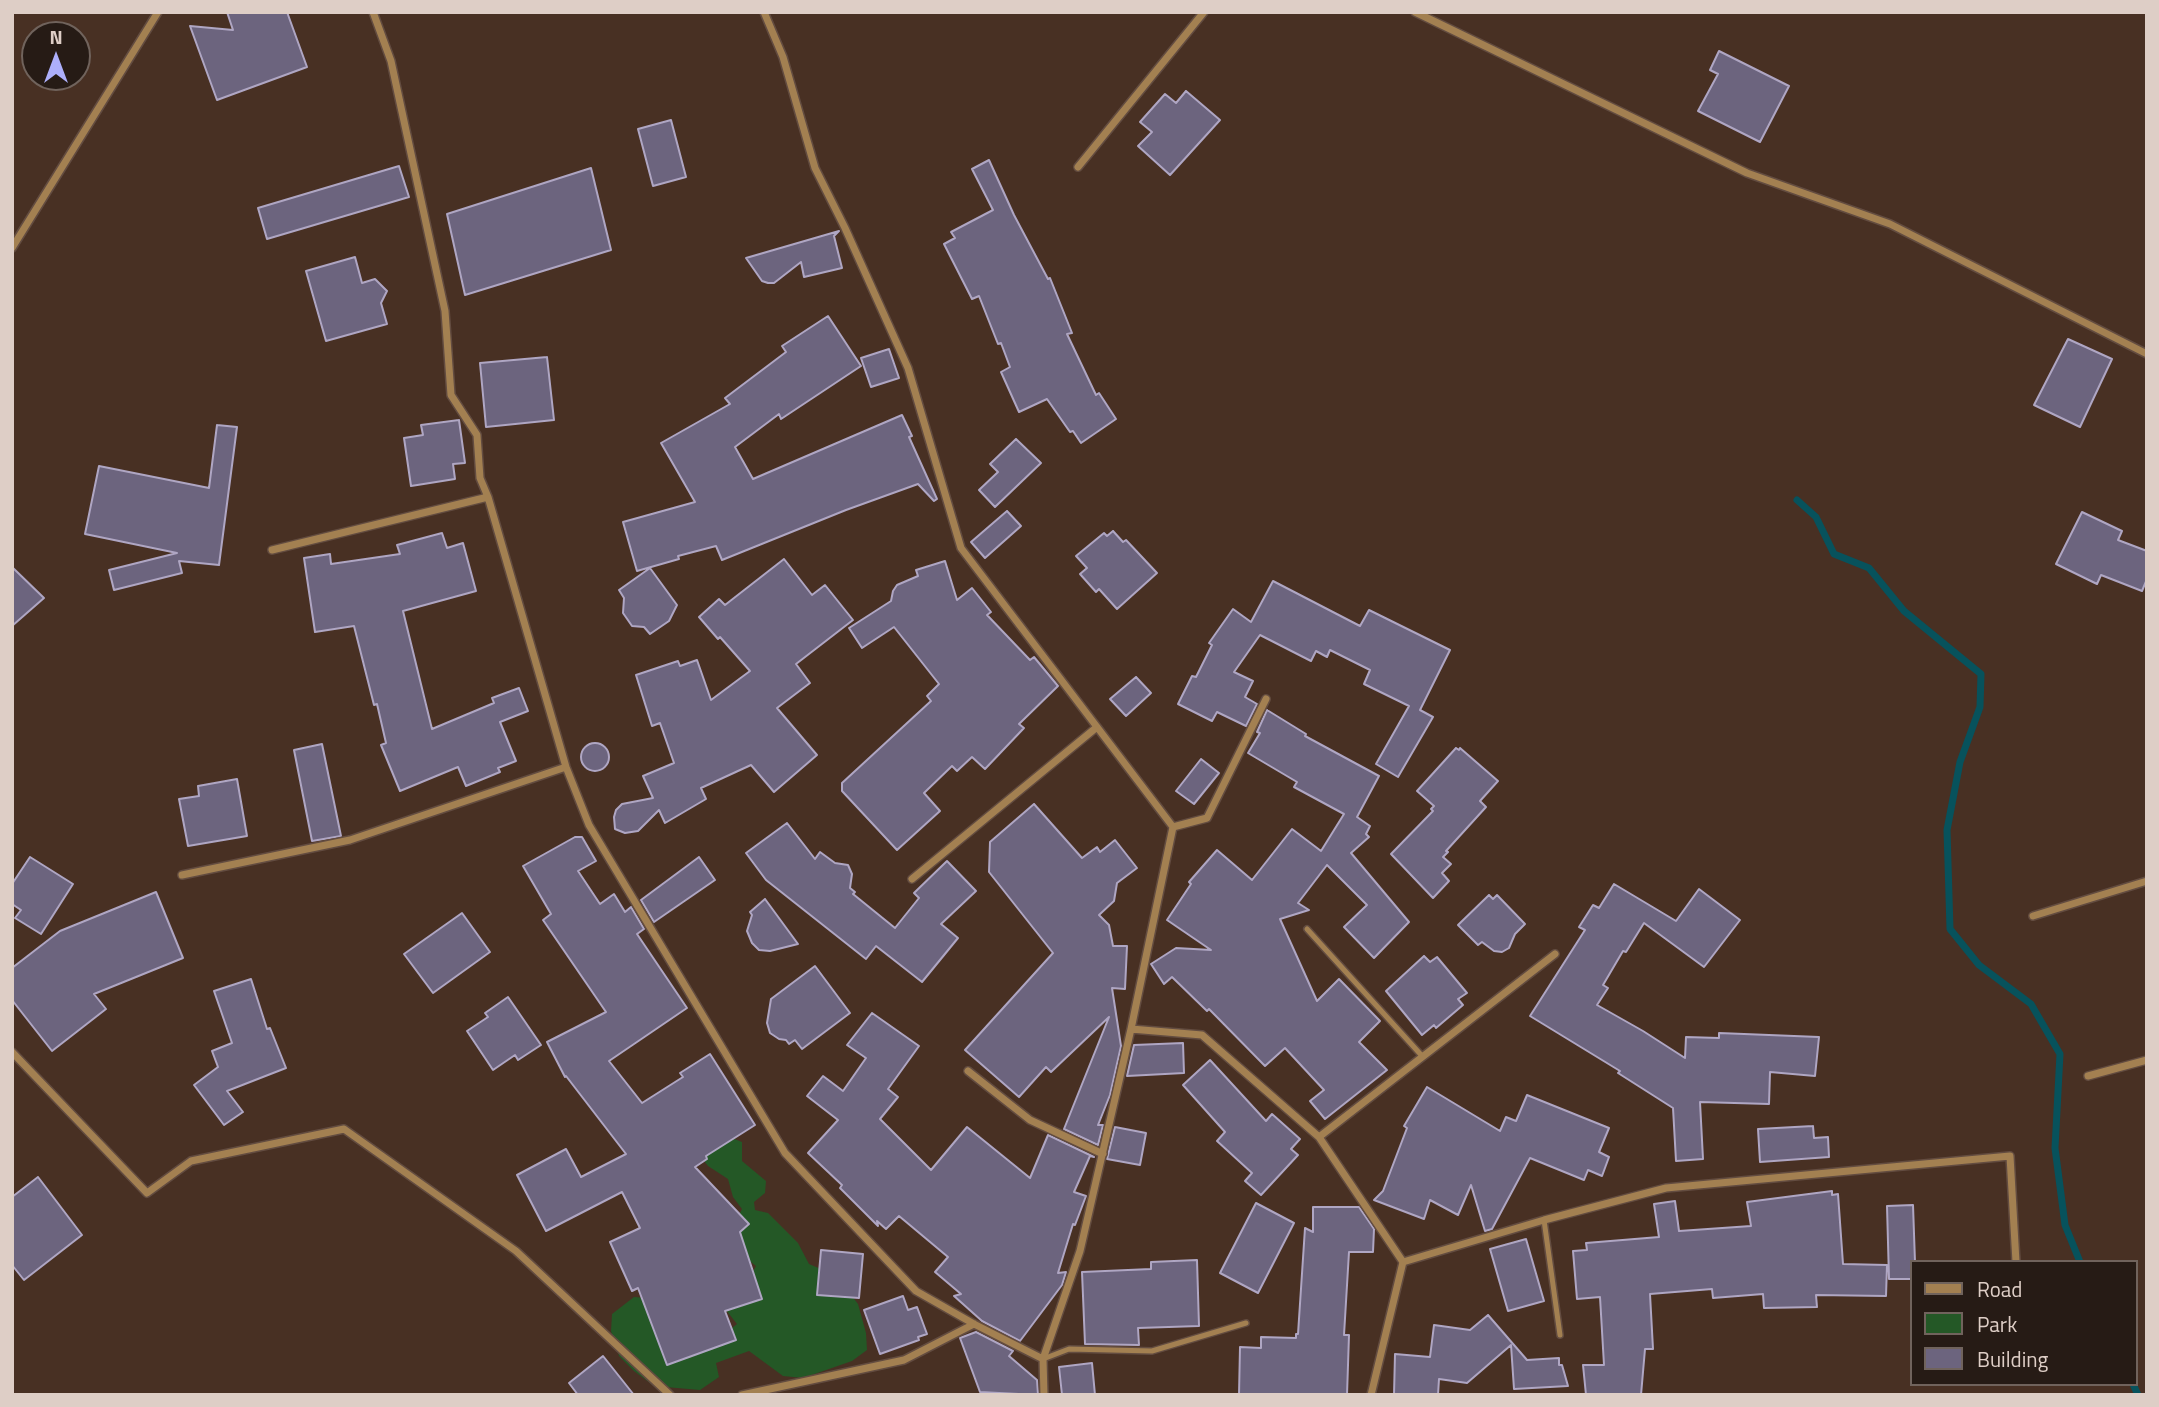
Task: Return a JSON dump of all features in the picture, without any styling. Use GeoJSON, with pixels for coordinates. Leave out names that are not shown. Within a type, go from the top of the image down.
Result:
{"type":"FeatureCollection","features":[{"type":"Feature","properties":{"kind":"street"},"geometry":{"type":"LineString","coordinates":[[12,248],[158,12]]}},
{"type":"Feature","properties":{"kind":"street"},"geometry":{"type":"LineString","coordinates":[[373,12],[391,61],[446,311],[451,395],[477,435],[480,478],[488,497],[566,767],[589,825],[785,1153],[916,1291],[1043,1359]]}},
{"type":"Feature","properties":{"kind":"street"},"geometry":{"type":"LineString","coordinates":[[764,12],[783,57],[815,168],[908,369],[961,548],[1173,827],[1131,1029],[1080,1251],[1043,1359],[1044,1395]]}},
{"type":"Feature","properties":{"kind":"street"},"geometry":{"type":"LineString","coordinates":[[1078,167],[1204,12]]}},
{"type":"Feature","properties":{"kind":"street"},"geometry":{"type":"LineString","coordinates":[[1415,12],[1746,173],[1890,224],[2147,354]]}},
{"type":"Feature","properties":{"kind":"street"},"geometry":{"type":"LineString","coordinates":[[272,550],[488,497]]}},
{"type":"Feature","properties":{"kind":"street"},"geometry":{"type":"LineString","coordinates":[[1173,827],[1207,818],[1266,699]]}},
{"type":"Feature","properties":{"kind":"street"},"geometry":{"type":"LineString","coordinates":[[912,879],[1097,727]]}},
{"type":"Feature","properties":{"kind":"street"},"geometry":{"type":"LineString","coordinates":[[182,875],[350,840],[566,767]]}},
{"type":"Feature","properties":{"kind":"street"},"geometry":{"type":"LineString","coordinates":[[2033,916],[2147,881]]}},
{"type":"Feature","properties":{"kind":"street"},"geometry":{"type":"LineString","coordinates":[[1319,1137],[1555,954]]}},
{"type":"Feature","properties":{"kind":"street"},"geometry":{"type":"LineString","coordinates":[[1131,1029],[1202,1035],[1319,1137],[1402,1262],[1371,1395]]}},
{"type":"Feature","properties":{"kind":"street"},"geometry":{"type":"LineString","coordinates":[[12,1052],[147,1193],[191,1161],[344,1129],[516,1251],[670,1395]]}},
{"type":"Feature","properties":{"kind":"street"},"geometry":{"type":"LineString","coordinates":[[2088,1076],[2147,1060]]}},
{"type":"Feature","properties":{"kind":"street"},"geometry":{"type":"LineString","coordinates":[[968,1071],[1030,1120],[1103,1154]]}},
{"type":"Feature","properties":{"kind":"street"},"geometry":{"type":"LineString","coordinates":[[1402,1262],[1544,1220],[1666,1188],[2010,1156],[2016,1260]]}},
{"type":"Feature","properties":{"kind":"street"},"geometry":{"type":"LineString","coordinates":[[742,1395],[904,1360],[974,1324]]}},
{"type":"Feature","properties":{"kind":"lane"},"geometry":{"type":"LineString","coordinates":[[1307,929],[1423,1056]]}},
{"type":"Feature","properties":{"kind":"lane"},"geometry":{"type":"LineString","coordinates":[[1544,1220],[1560,1335]]}},
{"type":"Feature","properties":{"kind":"lane"},"geometry":{"type":"LineString","coordinates":[[1043,1359],[1069,1349],[1152,1351],[1246,1323]]}},
{"type":"Feature","properties":{"kind":"green space"},"geometry":{"type":"Polygon","coordinates":[[[727,1136],[742,1142],[742,1161],[766,1181],[765,1193],[754,1202],[755,1210],[768,1213],[798,1243],[809,1264],[828,1272],[845,1287],[858,1304],[866,1333],[867,1350],[852,1361],[803,1378],[783,1376],[749,1351],[716,1363],[719,1377],[700,1390],[654,1386],[619,1356],[611,1331],[612,1314],[634,1297],[647,1298],[722,1336],[737,1324],[718,1300],[748,1280],[756,1266],[741,1254],[736,1221],[742,1209],[733,1197],[728,1179],[708,1166],[701,1157],[727,1136]]]}},
{"type":"Feature","properties":{"kind":"building"},"geometry":{"type":"Polygon","coordinates":[[[227,12],[287,12],[307,67],[217,100],[190,26],[233,30],[227,12]]]}},
{"type":"Feature","properties":{"kind":"building"},"geometry":{"type":"Polygon","coordinates":[[[1719,51],[1789,86],[1760,142],[1698,111],[1718,74],[1710,70],[1719,51]]]}},
{"type":"Feature","properties":{"kind":"building"},"geometry":{"type":"Polygon","coordinates":[[[1186,91],[1220,120],[1170,175],[1138,146],[1152,132],[1140,122],[1165,94],[1176,103],[1186,91]]]}},
{"type":"Feature","properties":{"kind":"building"},"geometry":{"type":"Polygon","coordinates":[[[671,120],[686,177],[653,186],[638,129],[671,120]]]}},
{"type":"Feature","properties":{"kind":"building"},"geometry":{"type":"Polygon","coordinates":[[[989,160],[1014,215],[1048,279],[1050,278],[1072,333],[1067,334],[1096,395],[1099,393],[1116,419],[1081,443],[1047,399],[1019,412],[1001,372],[1010,367],[1001,343],[998,344],[979,296],[972,299],[944,244],[955,238],[951,232],[993,210],[972,169],[989,160]]]}},
{"type":"Feature","properties":{"kind":"building"},"geometry":{"type":"Polygon","coordinates":[[[399,166],[409,197],[267,239],[258,208],[399,166]]]}},
{"type":"Feature","properties":{"kind":"building"},"geometry":{"type":"Polygon","coordinates":[[[591,168],[611,250],[465,295],[447,214],[591,168]]]}},
{"type":"Feature","properties":{"kind":"building"},"geometry":{"type":"Polygon","coordinates":[[[839,231],[834,236],[842,268],[804,277],[801,262],[774,283],[768,283],[762,281],[746,258],[839,231]]]}},
{"type":"Feature","properties":{"kind":"building"},"geometry":{"type":"Polygon","coordinates":[[[355,257],[362,283],[375,279],[387,291],[381,303],[387,324],[326,341],[306,271],[355,257]]]}},
{"type":"Feature","properties":{"kind":"building"},"geometry":{"type":"Polygon","coordinates":[[[828,316],[861,366],[781,419],[779,414],[735,447],[753,479],[902,415],[937,499],[934,501],[918,484],[722,560],[716,546],[637,571],[623,522],[695,502],[661,443],[730,404],[725,398],[786,352],[782,346],[828,316]]]}},
{"type":"Feature","properties":{"kind":"building"},"geometry":{"type":"Polygon","coordinates":[[[2068,339],[2112,359],[2080,427],[2034,405],[2068,339]]]}},
{"type":"Feature","properties":{"kind":"building"},"geometry":{"type":"Polygon","coordinates":[[[889,349],[899,378],[871,387],[861,358],[889,349]]]}},
{"type":"Feature","properties":{"kind":"building"},"geometry":{"type":"Polygon","coordinates":[[[547,357],[554,420],[486,427],[480,363],[547,357]]]}},
{"type":"Feature","properties":{"kind":"building"},"geometry":{"type":"Polygon","coordinates":[[[459,420],[465,463],[453,464],[455,479],[411,486],[404,438],[423,435],[421,425],[459,420]]]}},
{"type":"Feature","properties":{"kind":"building"},"geometry":{"type":"Polygon","coordinates":[[[217,425],[237,427],[219,565],[179,561],[182,573],[114,590],[109,570],[177,553],[85,534],[99,466],[209,488],[217,425]]]}},
{"type":"Feature","properties":{"kind":"building"},"geometry":{"type":"Polygon","coordinates":[[[1016,439],[1041,463],[995,507],[979,490],[998,472],[990,464],[1016,439]]]}},
{"type":"Feature","properties":{"kind":"building"},"geometry":{"type":"Polygon","coordinates":[[[1007,511],[1021,526],[985,558],[971,542],[1007,511]]]}},
{"type":"Feature","properties":{"kind":"building"},"geometry":{"type":"Polygon","coordinates":[[[2082,512],[2122,531],[2118,540],[2147,551],[2147,579],[2142,591],[2101,575],[2097,584],[2056,564],[2082,512]]]}},
{"type":"Feature","properties":{"kind":"building"},"geometry":{"type":"Polygon","coordinates":[[[1113,531],[1123,542],[1126,540],[1157,573],[1117,609],[1099,589],[1096,592],[1080,574],[1087,568],[1076,556],[1104,533],[1107,536],[1113,531]]]}},
{"type":"Feature","properties":{"kind":"building"},"geometry":{"type":"Polygon","coordinates":[[[442,533],[447,548],[463,543],[476,591],[403,611],[432,729],[494,703],[492,698],[519,688],[528,711],[500,722],[516,761],[498,768],[500,772],[466,786],[458,767],[400,791],[381,745],[386,743],[354,626],[315,632],[304,558],[330,554],[331,564],[400,554],[397,545],[442,533]]]}},
{"type":"Feature","properties":{"kind":"building"},"geometry":{"type":"Polygon","coordinates":[[[784,559],[812,595],[825,585],[853,620],[796,664],[810,683],[777,708],[817,755],[774,792],[751,765],[701,788],[706,799],[665,823],[659,810],[638,831],[625,833],[615,829],[614,817],[622,804],[653,798],[643,776],[674,763],[660,723],[652,726],[636,675],[678,661],[680,666],[697,660],[711,700],[750,671],[699,617],[719,599],[725,605],[784,559]]]}},
{"type":"Feature","properties":{"kind":"building"},"geometry":{"type":"Polygon","coordinates":[[[945,561],[957,600],[972,588],[991,612],[987,615],[1030,660],[1034,657],[1058,686],[1019,724],[1024,728],[985,769],[972,757],[957,771],[952,766],[924,793],[940,811],[897,850],[842,791],[842,783],[931,701],[927,696],[939,684],[894,627],[862,648],[849,628],[891,601],[897,585],[918,576],[916,570],[945,561]]]}},
{"type":"Feature","properties":{"kind":"building"},"geometry":{"type":"Polygon","coordinates":[[[12,567],[44,598],[12,626],[12,567]]]}},
{"type":"Feature","properties":{"kind":"building"},"geometry":{"type":"Polygon","coordinates":[[[650,568],[677,605],[669,621],[650,634],[644,627],[632,626],[623,613],[624,598],[619,590],[650,568]]]}},
{"type":"Feature","properties":{"kind":"building"},"geometry":{"type":"Polygon","coordinates":[[[1273,581],[1360,626],[1369,610],[1450,650],[1420,710],[1433,717],[1398,777],[1376,764],[1409,706],[1364,684],[1370,670],[1330,650],[1327,657],[1316,651],[1311,661],[1260,635],[1234,672],[1253,681],[1245,697],[1257,704],[1246,726],[1217,712],[1212,721],[1178,704],[1192,676],[1196,677],[1212,645],[1209,643],[1233,609],[1251,622],[1273,581]]]}},
{"type":"Feature","properties":{"kind":"building"},"geometry":{"type":"Polygon","coordinates":[[[1136,677],[1151,693],[1126,716],[1110,699],[1136,677]]]}},
{"type":"Feature","properties":{"kind":"building"},"geometry":{"type":"Polygon","coordinates":[[[1267,710],[1306,734],[1305,736],[1379,776],[1357,817],[1370,826],[1366,834],[1369,837],[1351,853],[1409,922],[1374,958],[1344,927],[1367,905],[1327,865],[1298,903],[1309,910],[1280,919],[1317,1001],[1339,979],[1380,1021],[1359,1042],[1387,1070],[1325,1119],[1310,1101],[1324,1090],[1285,1048],[1265,1066],[1209,1009],[1207,1011],[1172,977],[1164,984],[1151,964],[1176,948],[1211,950],[1167,920],[1191,884],[1189,882],[1217,850],[1252,880],[1292,829],[1321,851],[1344,814],[1294,787],[1297,782],[1248,753],[1260,733],[1257,732],[1267,710]]]}},
{"type":"Feature","properties":{"kind":"building"},"geometry":{"type":"Polygon","coordinates":[[[595,743],[605,747],[609,757],[605,767],[595,771],[585,767],[581,757],[585,747],[595,743]]]}},
{"type":"Feature","properties":{"kind":"building"},"geometry":{"type":"Polygon","coordinates":[[[322,744],[341,836],[312,841],[294,750],[322,744]]]}},
{"type":"Feature","properties":{"kind":"building"},"geometry":{"type":"Polygon","coordinates":[[[1456,748],[1460,748],[1498,781],[1480,801],[1486,807],[1446,851],[1448,852],[1443,857],[1451,864],[1442,873],[1449,881],[1433,898],[1391,854],[1433,811],[1431,809],[1434,806],[1417,791],[1456,748]]]}},
{"type":"Feature","properties":{"kind":"building"},"geometry":{"type":"Polygon","coordinates":[[[1201,759],[1219,773],[1194,804],[1176,791],[1201,759]]]}},
{"type":"Feature","properties":{"kind":"building"},"geometry":{"type":"Polygon","coordinates":[[[237,779],[247,836],[188,846],[179,799],[199,796],[198,786],[237,779]]]}},
{"type":"Feature","properties":{"kind":"building"},"geometry":{"type":"Polygon","coordinates":[[[1034,804],[1082,858],[1097,847],[1100,852],[1115,840],[1137,868],[1117,883],[1114,901],[1099,915],[1109,925],[1113,946],[1127,946],[1125,989],[1112,988],[1121,1046],[1110,1095],[1098,1125],[1103,1125],[1098,1145],[1064,1129],[1109,1017],[1051,1072],[1046,1067],[1019,1097],[965,1050],[1053,953],[989,872],[990,842],[1034,804]]]}},
{"type":"Feature","properties":{"kind":"building"},"geometry":{"type":"Polygon","coordinates":[[[787,823],[815,859],[820,852],[835,863],[848,865],[852,874],[850,888],[855,892],[853,894],[895,928],[919,898],[914,893],[947,861],[976,891],[941,924],[958,938],[922,982],[876,946],[866,959],[766,880],[746,853],[787,823]]]}},
{"type":"Feature","properties":{"kind":"building"},"geometry":{"type":"Polygon","coordinates":[[[575,837],[582,837],[596,861],[578,871],[600,904],[614,894],[625,912],[631,907],[644,929],[637,934],[687,1008],[609,1061],[642,1103],[683,1077],[680,1073],[710,1054],[755,1125],[706,1156],[707,1159],[695,1167],[749,1224],[740,1232],[762,1299],[725,1311],[736,1340],[667,1365],[638,1288],[632,1291],[610,1242],[640,1228],[622,1192],[546,1231],[517,1175],[566,1149],[581,1177],[626,1154],[565,1077],[547,1042],[606,1012],[543,920],[551,914],[523,866],[575,837]]]}},
{"type":"Feature","properties":{"kind":"building"},"geometry":{"type":"Polygon","coordinates":[[[30,857],[73,884],[41,934],[15,918],[21,910],[12,904],[12,884],[30,857]]]}},
{"type":"Feature","properties":{"kind":"building"},"geometry":{"type":"Polygon","coordinates":[[[699,857],[715,880],[654,922],[641,900],[699,857]]]}},
{"type":"Feature","properties":{"kind":"building"},"geometry":{"type":"Polygon","coordinates":[[[1614,884],[1676,921],[1699,889],[1740,920],[1704,967],[1644,923],[1603,985],[1608,988],[1597,1005],[1685,1058],[1686,1037],[1719,1038],[1719,1033],[1819,1037],[1815,1076],[1770,1072],[1769,1104],[1700,1102],[1703,1159],[1676,1161],[1673,1108],[1618,1073],[1620,1071],[1530,1016],[1585,930],[1579,927],[1593,905],[1599,908],[1614,884]]]}},
{"type":"Feature","properties":{"kind":"building"},"geometry":{"type":"Polygon","coordinates":[[[156,892],[183,958],[94,994],[106,1009],[52,1051],[12,1000],[12,968],[60,931],[156,892]]]}},
{"type":"Feature","properties":{"kind":"building"},"geometry":{"type":"Polygon","coordinates":[[[1489,895],[1493,899],[1497,895],[1525,924],[1515,934],[1509,948],[1502,952],[1494,951],[1482,942],[1478,945],[1458,925],[1489,895]]]}},
{"type":"Feature","properties":{"kind":"building"},"geometry":{"type":"Polygon","coordinates":[[[765,899],[798,944],[770,951],[759,950],[752,943],[747,931],[752,915],[750,912],[765,899]]]}},
{"type":"Feature","properties":{"kind":"building"},"geometry":{"type":"Polygon","coordinates":[[[462,913],[490,952],[433,993],[404,954],[462,913]]]}},
{"type":"Feature","properties":{"kind":"building"},"geometry":{"type":"Polygon","coordinates":[[[1424,956],[1430,962],[1437,957],[1467,993],[1458,999],[1463,1005],[1436,1028],[1434,1025],[1422,1035],[1386,991],[1424,956]]]}},
{"type":"Feature","properties":{"kind":"building"},"geometry":{"type":"Polygon","coordinates":[[[815,966],[850,1013],[802,1049],[795,1040],[789,1044],[770,1033],[767,1023],[771,999],[815,966]]]}},
{"type":"Feature","properties":{"kind":"building"},"geometry":{"type":"Polygon","coordinates":[[[251,979],[267,1029],[270,1028],[286,1068],[227,1091],[243,1112],[224,1125],[194,1085],[218,1067],[212,1051],[232,1043],[214,991],[251,979]]]}},
{"type":"Feature","properties":{"kind":"building"},"geometry":{"type":"Polygon","coordinates":[[[508,997],[541,1045],[518,1060],[515,1055],[493,1070],[467,1031],[488,1017],[485,1013],[508,997]]]}},
{"type":"Feature","properties":{"kind":"building"},"geometry":{"type":"Polygon","coordinates":[[[872,1013],[919,1046],[888,1089],[898,1097],[880,1119],[931,1170],[967,1127],[1030,1178],[1048,1135],[1094,1157],[1090,1156],[1074,1192],[1086,1196],[1075,1225],[1073,1224],[1058,1273],[1066,1272],[1062,1285],[1020,1341],[982,1321],[954,1296],[961,1294],[935,1272],[948,1257],[899,1216],[886,1229],[877,1221],[878,1226],[840,1188],[842,1185],[808,1153],[838,1120],[807,1096],[823,1076],[843,1091],[866,1058],[847,1045],[872,1013]]]}},
{"type":"Feature","properties":{"kind":"building"},"geometry":{"type":"Polygon","coordinates":[[[1183,1043],[1184,1073],[1127,1076],[1134,1045],[1183,1043]]]}},
{"type":"Feature","properties":{"kind":"building"},"geometry":{"type":"Polygon","coordinates":[[[1210,1060],[1266,1121],[1272,1114],[1300,1139],[1291,1149],[1298,1155],[1261,1195],[1245,1181],[1252,1173],[1217,1141],[1225,1132],[1183,1085],[1210,1060]]]}},
{"type":"Feature","properties":{"kind":"building"},"geometry":{"type":"Polygon","coordinates":[[[1427,1087],[1500,1131],[1506,1117],[1516,1121],[1527,1095],[1609,1128],[1599,1152],[1609,1157],[1602,1176],[1588,1170],[1584,1180],[1530,1158],[1492,1229],[1485,1231],[1471,1185],[1458,1215],[1430,1200],[1424,1219],[1374,1200],[1383,1191],[1407,1128],[1404,1126],[1427,1087]]]}},
{"type":"Feature","properties":{"kind":"building"},"geometry":{"type":"Polygon","coordinates":[[[1813,1126],[1814,1138],[1828,1137],[1829,1157],[1760,1162],[1758,1129],[1813,1126]]]}},
{"type":"Feature","properties":{"kind":"building"},"geometry":{"type":"Polygon","coordinates":[[[1115,1127],[1146,1133],[1140,1165],[1107,1159],[1115,1127]]]}},
{"type":"Feature","properties":{"kind":"building"},"geometry":{"type":"Polygon","coordinates":[[[38,1177],[82,1235],[24,1280],[12,1265],[12,1197],[38,1177]]]}},
{"type":"Feature","properties":{"kind":"building"},"geometry":{"type":"Polygon","coordinates":[[[1832,1191],[1832,1195],[1838,1194],[1843,1264],[1887,1265],[1886,1296],[1816,1295],[1817,1307],[1764,1308],[1763,1294],[1713,1298],[1712,1289],[1650,1294],[1653,1349],[1645,1349],[1641,1395],[1586,1395],[1583,1365],[1604,1365],[1600,1297],[1577,1299],[1573,1251],[1587,1250],[1586,1243],[1659,1237],[1654,1204],[1675,1201],[1679,1231],[1751,1226],[1747,1202],[1832,1191]]]}},
{"type":"Feature","properties":{"kind":"building"},"geometry":{"type":"Polygon","coordinates":[[[1256,1203],[1294,1223],[1258,1293],[1220,1273],[1256,1203]]]}},
{"type":"Feature","properties":{"kind":"building"},"geometry":{"type":"Polygon","coordinates":[[[1913,1205],[1915,1260],[1910,1260],[1910,1279],[1889,1279],[1887,1206],[1913,1205]]]}},
{"type":"Feature","properties":{"kind":"building"},"geometry":{"type":"Polygon","coordinates":[[[1313,1207],[1359,1207],[1374,1229],[1373,1252],[1349,1252],[1344,1335],[1349,1335],[1347,1395],[1239,1395],[1240,1347],[1261,1348],[1261,1337],[1296,1338],[1298,1334],[1305,1228],[1313,1232],[1313,1207]]]}},
{"type":"Feature","properties":{"kind":"building"},"geometry":{"type":"Polygon","coordinates":[[[1526,1239],[1544,1301],[1508,1311],[1490,1249],[1526,1239]]]}},
{"type":"Feature","properties":{"kind":"building"},"geometry":{"type":"Polygon","coordinates":[[[821,1250],[863,1254],[859,1298],[817,1295],[821,1250]]]}},
{"type":"Feature","properties":{"kind":"building"},"geometry":{"type":"Polygon","coordinates":[[[1197,1260],[1199,1326],[1138,1328],[1139,1345],[1085,1344],[1082,1272],[1151,1269],[1151,1262],[1197,1260]]]}},
{"type":"Feature","properties":{"kind":"building"},"geometry":{"type":"Polygon","coordinates":[[[903,1296],[908,1310],[917,1307],[927,1334],[918,1337],[919,1340],[880,1354],[864,1310],[903,1296]]]}},
{"type":"Feature","properties":{"kind":"building"},"geometry":{"type":"Polygon","coordinates":[[[1488,1315],[1527,1360],[1559,1358],[1559,1365],[1562,1365],[1568,1386],[1514,1389],[1511,1345],[1467,1383],[1439,1379],[1438,1395],[1394,1395],[1395,1354],[1430,1357],[1434,1325],[1470,1330],[1488,1315]]]}},
{"type":"Feature","properties":{"kind":"building"},"geometry":{"type":"Polygon","coordinates":[[[976,1332],[1013,1351],[1009,1356],[1037,1380],[1038,1395],[980,1392],[960,1338],[976,1332]]]}},
{"type":"Feature","properties":{"kind":"building"},"geometry":{"type":"Polygon","coordinates":[[[603,1356],[634,1395],[578,1395],[569,1383],[603,1356]]]}},
{"type":"Feature","properties":{"kind":"building"},"geometry":{"type":"Polygon","coordinates":[[[1092,1363],[1095,1395],[1062,1395],[1059,1367],[1092,1363]]]}},
{"type":"Feature","properties":{"kind":"waterway"},"geometry":{"type":"LineString","coordinates":[[1797,500],[1816,517],[1834,554],[1869,568],[1904,611],[1981,674],[1980,707],[1960,762],[1947,830],[1950,929],[1979,965],[2031,1004],[2060,1054],[2055,1148],[2065,1225],[2079,1260]]}},
{"type":"Feature","properties":{"kind":"waterway"},"geometry":{"type":"LineString","coordinates":[[2134,1386],[2138,1395]]}}]}
